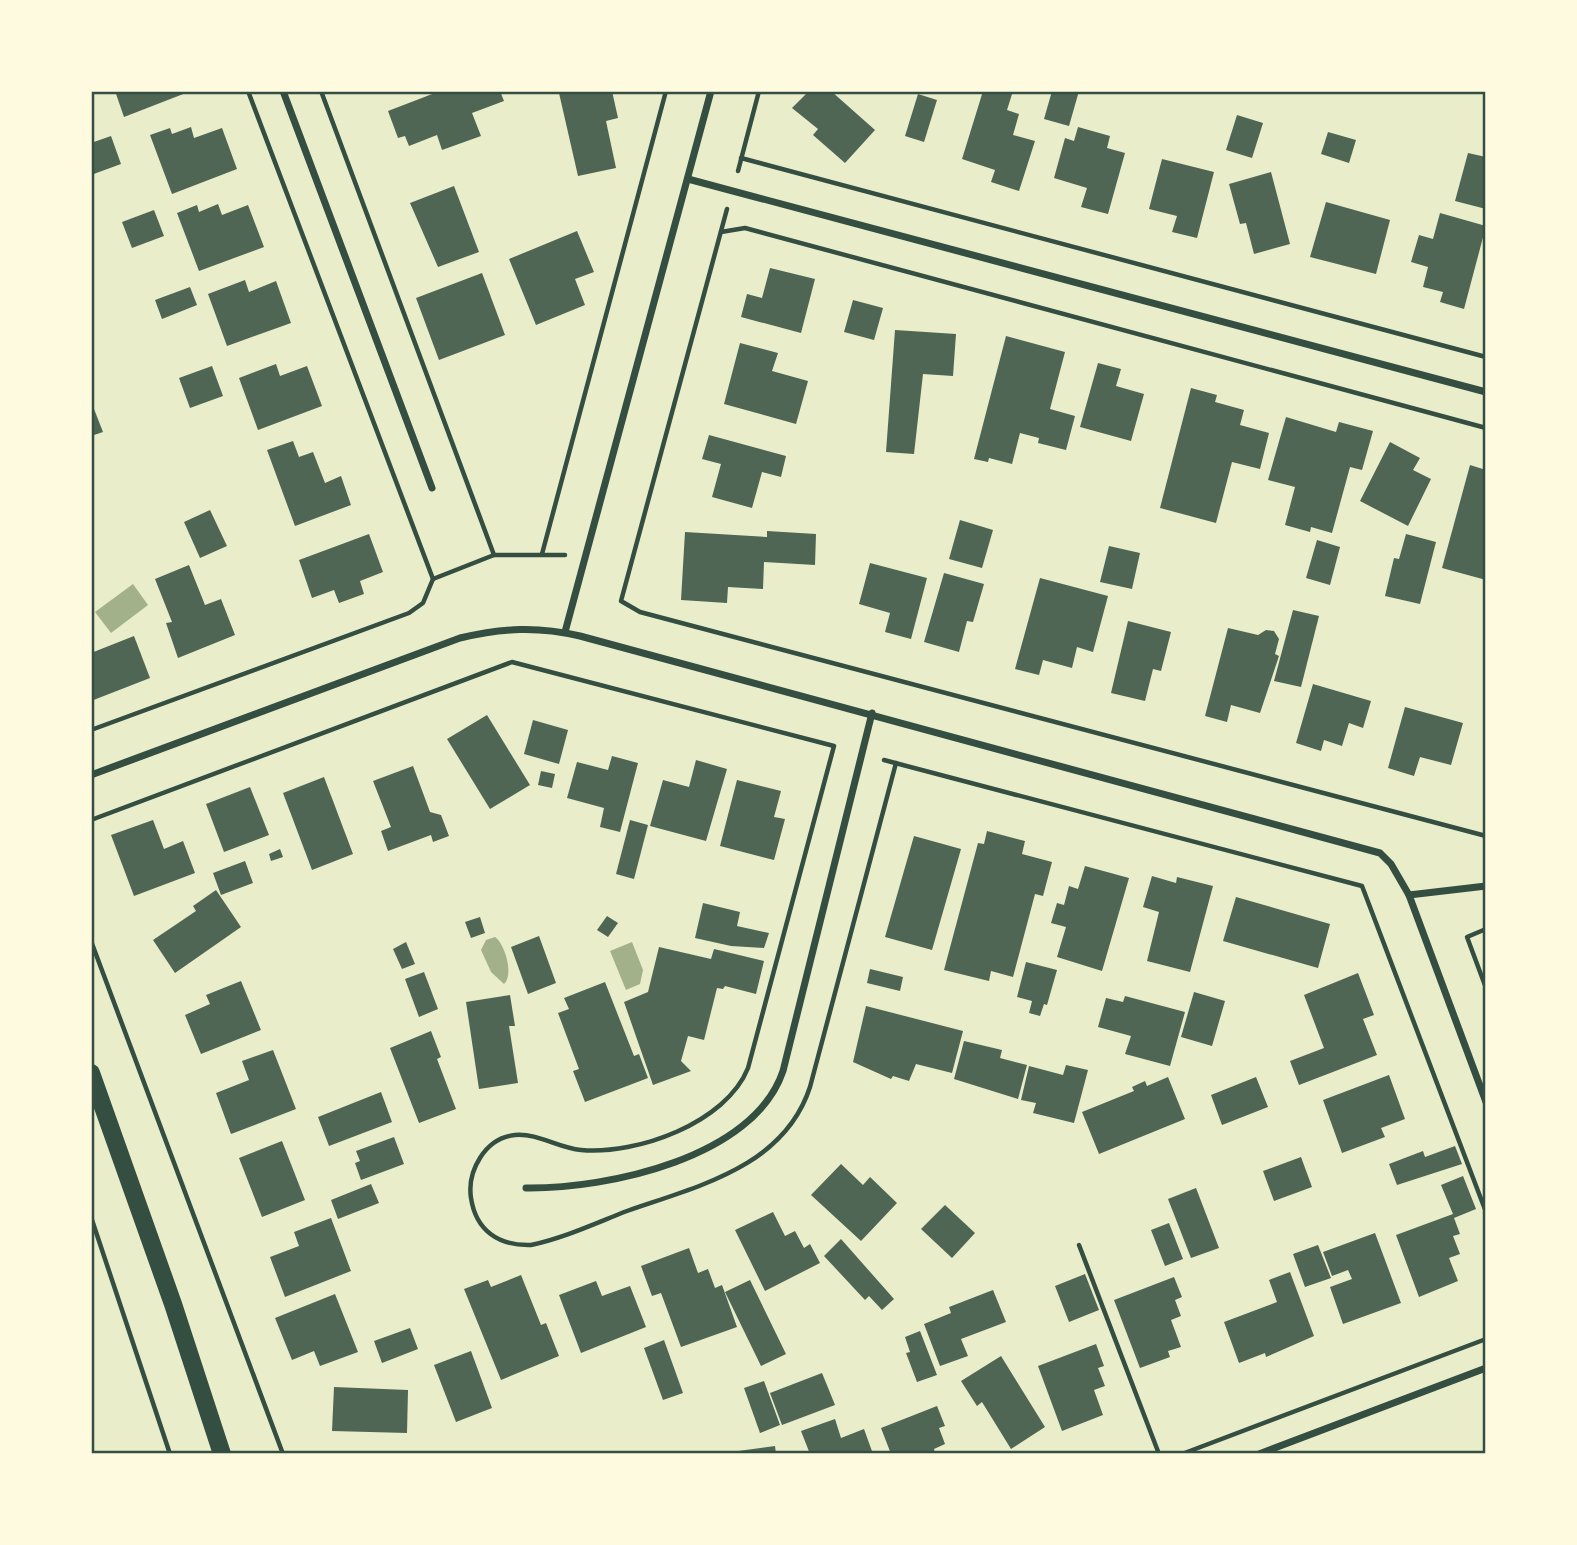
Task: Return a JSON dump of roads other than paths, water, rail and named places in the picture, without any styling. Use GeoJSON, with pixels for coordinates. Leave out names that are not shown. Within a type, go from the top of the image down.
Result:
{"type":"FeatureCollection","features":[{"type":"Feature","properties":{"kind":"main road"},"geometry":{"type":"LineString","coordinates":[[91,1073],[156,1255],[222,1454]]}},
{"type":"Feature","properties":{"kind":"street"},"geometry":{"type":"LineString","coordinates":[[283,91],[432,488]]}},
{"type":"Feature","properties":{"kind":"street"},"geometry":{"type":"LineString","coordinates":[[565,632],[711,91]]}},
{"type":"Feature","properties":{"kind":"street"},"geometry":{"type":"LineString","coordinates":[[688,179],[1486,392]]}},
{"type":"Feature","properties":{"kind":"street"},"geometry":{"type":"LineString","coordinates":[[91,775],[460,638],[512,627],[565,632],[1363,846],[1380,853],[1391,864],[1409,895],[1486,1102]]}},
{"type":"Feature","properties":{"kind":"street"},"geometry":{"type":"LineString","coordinates":[[526,1188],[596,1185],[638,1174],[724,1140],[745,1126],[774,1094],[783,1071],[872,713]]}},
{"type":"Feature","properties":{"kind":"street"},"geometry":{"type":"LineString","coordinates":[[1409,895],[1486,886]]}},
{"type":"Feature","properties":{"kind":"street"},"geometry":{"type":"LineString","coordinates":[[1259,1454],[1486,1368]]}}]}
